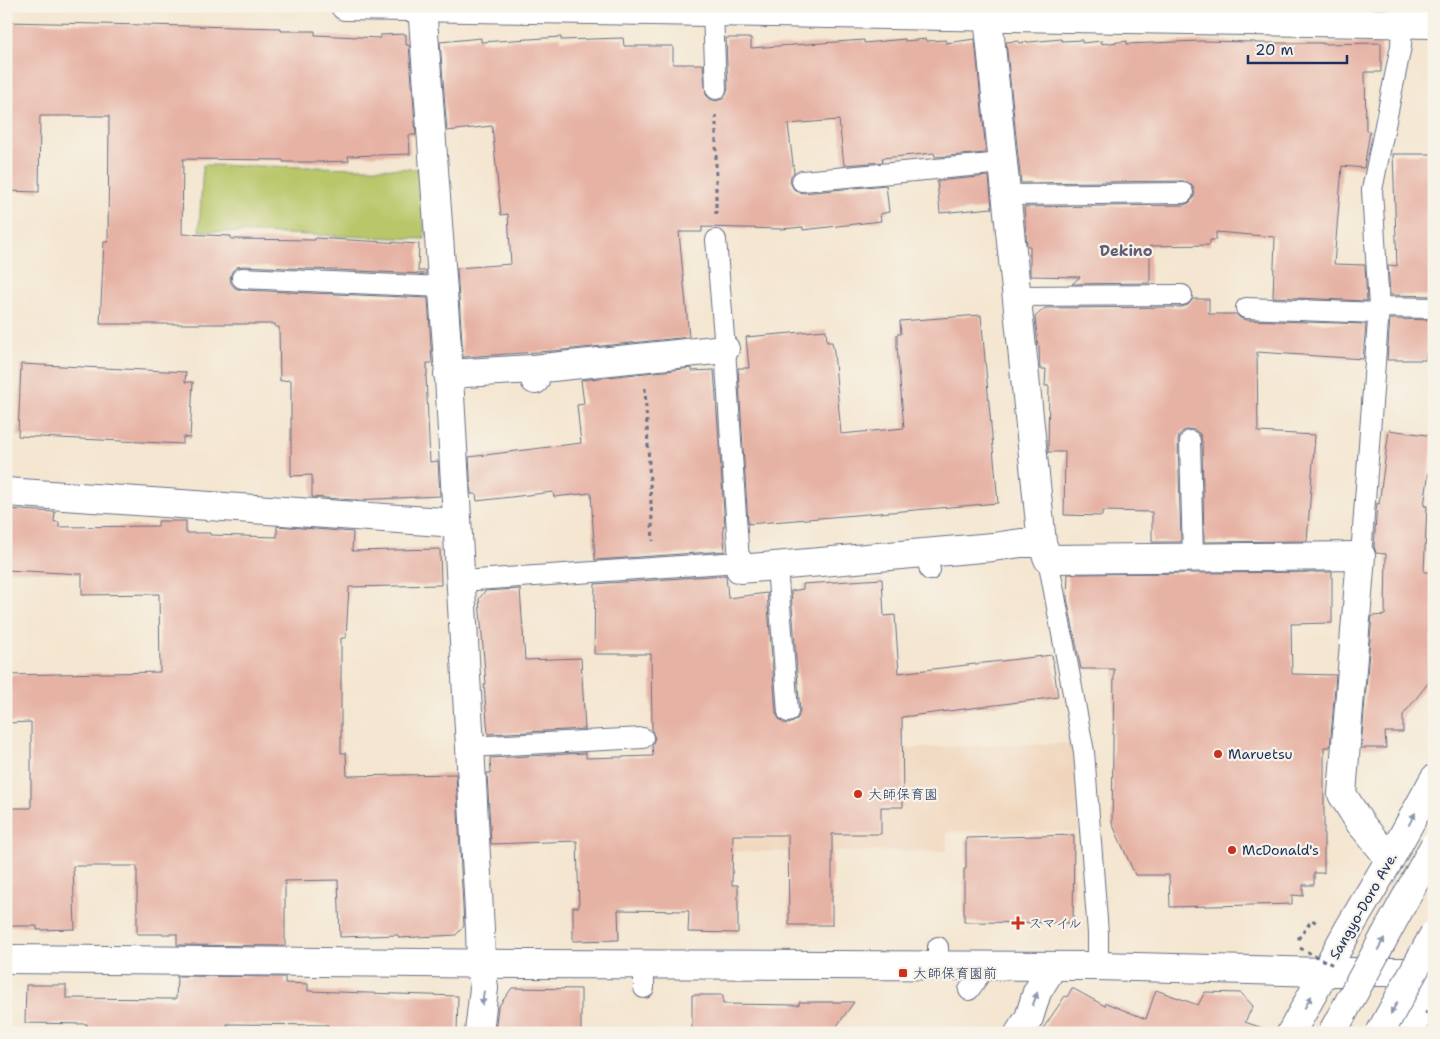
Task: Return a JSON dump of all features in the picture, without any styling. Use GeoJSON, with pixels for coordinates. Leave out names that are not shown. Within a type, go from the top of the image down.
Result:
{"type":"FeatureCollection","features":[{"type":"Feature","properties":{"kind":"main road"},"geometry":{"type":"LineString","coordinates":[[345,6],[713,13],[747,10],[988,17],[1066,12],[1403,15],[1434,24]]}},
{"type":"Feature","properties":{"kind":"main road"},"geometry":{"type":"LineString","coordinates":[[422,7],[448,374],[481,963],[484,988],[479,1033]]}},
{"type":"Feature","properties":{"kind":"main road"},"geometry":{"type":"LineString","coordinates":[[988,17],[1045,551]]}},
{"type":"Feature","properties":{"kind":"main road"},"geometry":{"type":"LineString","coordinates":[[448,374],[534,374],[644,357],[725,349]]}},
{"type":"Feature","properties":{"kind":"main road"},"geometry":{"type":"LineString","coordinates":[[6,492],[229,501],[457,523]]}},
{"type":"Feature","properties":{"kind":"main road"},"geometry":{"type":"LineString","coordinates":[[739,562],[740,569],[928,561],[995,555],[1021,543],[1045,551],[1193,558],[1362,556],[1342,794],[1360,823],[1390,859]]}},
{"type":"Feature","properties":{"kind":"main road","name":"Sangyo-Doro Ave."},"geometry":{"type":"LineString","coordinates":[[1291,1033],[1434,779]]}},
{"type":"Feature","properties":{"kind":"main road"},"geometry":{"type":"LineString","coordinates":[[1332,1033],[1434,846]]}},
{"type":"Feature","properties":{"kind":"main road"},"geometry":{"type":"LineString","coordinates":[[1380,1033],[1434,934]]}},
{"type":"Feature","properties":{"kind":"main road"},"geometry":{"type":"LineString","coordinates":[[6,959],[481,963],[644,976],[938,956],[986,966],[1434,972]]}},
{"type":"Feature","properties":{"kind":"main road"},"geometry":{"type":"LineString","coordinates":[[1019,1033],[1028,1018],[1037,992],[1053,966]]}},
{"type":"Feature","properties":{"kind":"main road"},"geometry":{"type":"LineString","coordinates":[[1408,1033],[1434,988]]}},
{"type":"Feature","properties":{"kind":"lane"},"geometry":{"type":"LineString","coordinates":[[713,13],[716,89]]}},
{"type":"Feature","properties":{"kind":"lane"},"geometry":{"type":"LineString","coordinates":[[1362,556],[1379,310],[1372,190],[1400,46],[1403,15]]}},
{"type":"Feature","properties":{"kind":"lane"},"geometry":{"type":"LineString","coordinates":[[802,181],[1003,163]]}},
{"type":"Feature","properties":{"kind":"lane"},"geometry":{"type":"LineString","coordinates":[[1006,195],[1183,193]]}},
{"type":"Feature","properties":{"kind":"lane"},"geometry":{"type":"LineString","coordinates":[[461,581],[739,562],[716,240]]}},
{"type":"Feature","properties":{"kind":"lane"},"geometry":{"type":"LineString","coordinates":[[242,278],[442,287]]}},
{"type":"Feature","properties":{"kind":"lane"},"geometry":{"type":"LineString","coordinates":[[1017,296],[1182,296]]}},
{"type":"Feature","properties":{"kind":"lane"},"geometry":{"type":"LineString","coordinates":[[1246,308],[1379,310],[1434,308]]}},
{"type":"Feature","properties":{"kind":"lane"},"geometry":{"type":"LineString","coordinates":[[1190,441],[1193,558]]}},
{"type":"Feature","properties":{"kind":"lane"},"geometry":{"type":"LineString","coordinates":[[1045,551],[1084,752],[1098,933],[1098,966]]}},
{"type":"Feature","properties":{"kind":"lane"},"geometry":{"type":"LineString","coordinates":[[777,566],[788,712]]}},
{"type":"Feature","properties":{"kind":"lane"},"geometry":{"type":"LineString","coordinates":[[470,747],[643,738]]}},
{"type":"Feature","properties":{"kind":"lane"},"geometry":{"type":"LineString","coordinates":[[969,990],[986,966]]}},
{"type":"Feature","properties":{"kind":"path"},"geometry":{"type":"LineString","coordinates":[[716,89],[716,240]]}},
{"type":"Feature","properties":{"kind":"path"},"geometry":{"type":"LineString","coordinates":[[644,357],[654,568]]}},
{"type":"Feature","properties":{"kind":"path"},"geometry":{"type":"LineString","coordinates":[[1294,944],[1312,920]]}},
{"type":"Feature","properties":{"kind":"shaded area","name":"大師保育園"},"geometry":{"type":"Polygon","coordinates":[[[1075,743],[1078,832],[947,832],[947,851],[641,852],[638,756],[1075,743]]]}},
{"type":"Feature","properties":{"kind":"green space"},"geometry":{"type":"Polygon","coordinates":[[[203,165],[419,169],[425,239],[199,231],[203,165]]]}},
{"type":"Feature","properties":{"kind":"building"},"geometry":{"type":"Polygon","coordinates":[[[6,22],[281,28],[281,31],[315,31],[315,35],[380,38],[380,35],[406,34],[406,45],[409,45],[416,135],[409,135],[410,154],[348,156],[349,161],[318,162],[183,159],[182,234],[231,236],[231,239],[315,240],[315,238],[419,244],[418,271],[426,271],[426,274],[243,266],[237,267],[232,271],[230,278],[235,288],[241,290],[428,298],[432,363],[427,363],[426,376],[430,462],[438,461],[440,496],[355,500],[312,497],[312,475],[291,476],[291,380],[280,381],[279,327],[275,327],[275,324],[100,324],[104,242],[108,242],[109,116],[40,116],[39,192],[6,191],[6,22]]]}},
{"type":"Feature","properties":{"kind":"building"},"geometry":{"type":"Polygon","coordinates":[[[561,37],[561,40],[623,38],[624,46],[673,46],[673,64],[703,64],[706,95],[716,101],[723,99],[728,89],[726,38],[751,38],[751,48],[864,40],[864,43],[926,39],[926,41],[946,40],[946,43],[975,39],[986,153],[935,157],[934,153],[882,158],[883,162],[844,165],[839,120],[788,124],[794,172],[790,182],[793,188],[797,192],[803,193],[886,185],[889,212],[880,214],[881,221],[803,230],[803,227],[782,229],[702,227],[702,232],[679,232],[689,337],[553,351],[463,357],[457,268],[511,264],[508,214],[501,215],[492,126],[447,131],[440,42],[481,38],[481,42],[561,37]]]}},
{"type":"Feature","properties":{"kind":"building"},"geometry":{"type":"Polygon","coordinates":[[[1061,39],[1062,41],[1082,40],[1082,43],[1102,41],[1102,44],[1127,41],[1127,44],[1201,41],[1323,44],[1381,43],[1381,72],[1365,72],[1366,131],[1370,131],[1364,168],[1342,166],[1334,264],[1365,265],[1367,301],[1273,297],[1275,237],[1216,232],[1216,240],[1210,240],[1210,245],[1150,246],[1150,283],[1072,284],[1080,277],[1030,276],[1030,246],[1027,246],[1024,207],[1183,205],[1193,199],[1195,193],[1193,187],[1188,182],[1183,181],[1021,183],[1006,42],[1019,41],[1019,43],[1061,39]]]}},
{"type":"Feature","properties":{"kind":"building"},"geometry":{"type":"Polygon","coordinates":[[[1393,154],[1434,154],[1434,296],[1390,295],[1388,265],[1397,266],[1393,154]]]}},
{"type":"Feature","properties":{"kind":"building"},"geometry":{"type":"Polygon","coordinates":[[[989,176],[992,208],[940,213],[937,181],[989,176]]]}},
{"type":"Feature","properties":{"kind":"building"},"geometry":{"type":"Polygon","coordinates":[[[1193,299],[1209,299],[1209,314],[1236,314],[1246,320],[1366,324],[1363,359],[1257,352],[1258,432],[1315,435],[1307,541],[1204,542],[1202,441],[1200,434],[1190,429],[1183,431],[1178,441],[1181,542],[1152,542],[1152,512],[1102,511],[1102,516],[1064,515],[1065,452],[1048,452],[1049,386],[1045,386],[1046,369],[1040,369],[1035,317],[1045,308],[1182,307],[1188,305],[1193,299]]]}},
{"type":"Feature","properties":{"kind":"building"},"geometry":{"type":"Polygon","coordinates":[[[981,315],[998,503],[748,524],[738,368],[749,368],[746,337],[826,330],[827,342],[832,342],[834,352],[841,434],[904,428],[897,347],[897,334],[901,334],[900,321],[981,315]]]}},
{"type":"Feature","properties":{"kind":"building"},"geometry":{"type":"Polygon","coordinates":[[[1390,319],[1434,320],[1434,353],[1426,353],[1426,360],[1387,360],[1390,319]]]}},
{"type":"Feature","properties":{"kind":"building"},"geometry":{"type":"Polygon","coordinates":[[[21,364],[186,372],[185,382],[193,382],[190,438],[183,437],[183,444],[18,436],[21,364]]]}},
{"type":"Feature","properties":{"kind":"building"},"geometry":{"type":"Polygon","coordinates":[[[692,368],[692,371],[714,370],[725,526],[723,526],[725,551],[595,560],[591,493],[554,497],[553,492],[477,501],[476,494],[471,494],[469,457],[581,443],[577,405],[584,404],[581,380],[692,368]]]}},
{"type":"Feature","properties":{"kind":"building"},"geometry":{"type":"Polygon","coordinates":[[[1389,430],[1434,436],[1424,506],[1427,506],[1424,572],[1434,572],[1434,635],[1431,635],[1429,682],[1403,715],[1403,732],[1385,732],[1386,748],[1361,748],[1372,616],[1385,615],[1386,554],[1376,553],[1374,547],[1377,503],[1379,504],[1389,430]]]}},
{"type":"Feature","properties":{"kind":"building"},"geometry":{"type":"Polygon","coordinates":[[[6,509],[55,512],[54,522],[59,522],[59,527],[158,526],[158,521],[186,521],[186,533],[277,537],[277,526],[353,532],[352,551],[440,549],[441,585],[349,587],[346,638],[341,638],[341,753],[346,753],[347,776],[456,774],[464,926],[456,935],[399,938],[398,935],[340,937],[338,880],[285,881],[285,946],[177,945],[177,934],[137,934],[137,866],[73,866],[75,929],[37,930],[37,926],[6,926],[6,808],[31,808],[31,722],[6,723],[6,675],[160,672],[159,594],[82,595],[82,574],[6,570],[6,509]]]}},
{"type":"Feature","properties":{"kind":"building","name":"Maruetsu"},"geometry":{"type":"Polygon","coordinates":[[[1332,572],[1332,623],[1291,624],[1292,674],[1336,675],[1330,747],[1324,747],[1324,873],[1314,873],[1314,885],[1303,885],[1303,896],[1292,895],[1292,904],[1170,907],[1169,875],[1135,875],[1112,823],[1114,669],[1081,669],[1067,598],[1068,574],[1332,572]]]}},
{"type":"Feature","properties":{"kind":"building"},"geometry":{"type":"Polygon","coordinates":[[[726,575],[728,598],[767,593],[776,713],[783,723],[789,724],[795,721],[800,712],[791,591],[803,589],[803,584],[882,579],[884,616],[895,615],[899,673],[1052,655],[1058,697],[902,717],[903,807],[881,807],[881,834],[832,834],[832,925],[789,925],[788,835],[733,835],[732,885],[738,885],[738,933],[688,932],[689,911],[618,910],[619,940],[573,941],[573,907],[579,907],[577,841],[491,844],[487,773],[491,773],[490,758],[586,753],[586,758],[653,756],[652,745],[655,738],[652,731],[651,654],[594,654],[595,584],[726,575]]]}},
{"type":"Feature","properties":{"kind":"building"},"geometry":{"type":"Polygon","coordinates":[[[520,589],[525,660],[581,658],[585,729],[488,734],[479,599],[485,591],[520,589]]]}},
{"type":"Feature","properties":{"kind":"building"},"geometry":{"type":"Polygon","coordinates":[[[1074,835],[1073,923],[964,922],[966,838],[1074,835]]]}},
{"type":"Feature","properties":{"kind":"building"},"geometry":{"type":"Polygon","coordinates":[[[177,976],[285,977],[285,983],[308,984],[308,991],[458,996],[457,1033],[328,1033],[328,1025],[227,1024],[227,1033],[87,1033],[87,1024],[25,1023],[26,985],[66,985],[66,998],[176,999],[177,976]]]}},
{"type":"Feature","properties":{"kind":"building"},"geometry":{"type":"Polygon","coordinates":[[[512,988],[581,989],[581,1033],[495,1033],[498,1007],[512,988]]]}},
{"type":"Feature","properties":{"kind":"building"},"geometry":{"type":"Polygon","coordinates":[[[1072,988],[1105,1006],[1106,1003],[1146,1019],[1156,990],[1198,1005],[1205,992],[1241,993],[1253,1006],[1245,1022],[1265,1029],[1264,1033],[1040,1033],[1072,988]]]}},
{"type":"Feature","properties":{"kind":"building"},"geometry":{"type":"Polygon","coordinates":[[[692,995],[723,995],[723,1004],[799,1005],[799,1002],[854,1002],[832,1033],[692,1033],[692,995]]]}},
{"type":"Feature","properties":{"kind":"place","name":"Maruetsu"},"geometry":{"type":"Point","coordinates":[1218,754]}},
{"type":"Feature","properties":{"kind":"place","name":"大師保育園"},"geometry":{"type":"Point","coordinates":[858,794]}},
{"type":"Feature","properties":{"kind":"place","name":"McDonald's"},"geometry":{"type":"Point","coordinates":[1232,850]}},
{"type":"Feature","properties":{"kind":"place","name":"スマイル"},"geometry":{"type":"Point","coordinates":[1018,923]}},
{"type":"Feature","properties":{"kind":"place","name":"大師保育園前"},"geometry":{"type":"Point","coordinates":[903,973]}},
{"type":"Feature","properties":{"kind":"district","name":"Dekino"},"geometry":{"type":"Point","coordinates":[1126,251]}}]}
